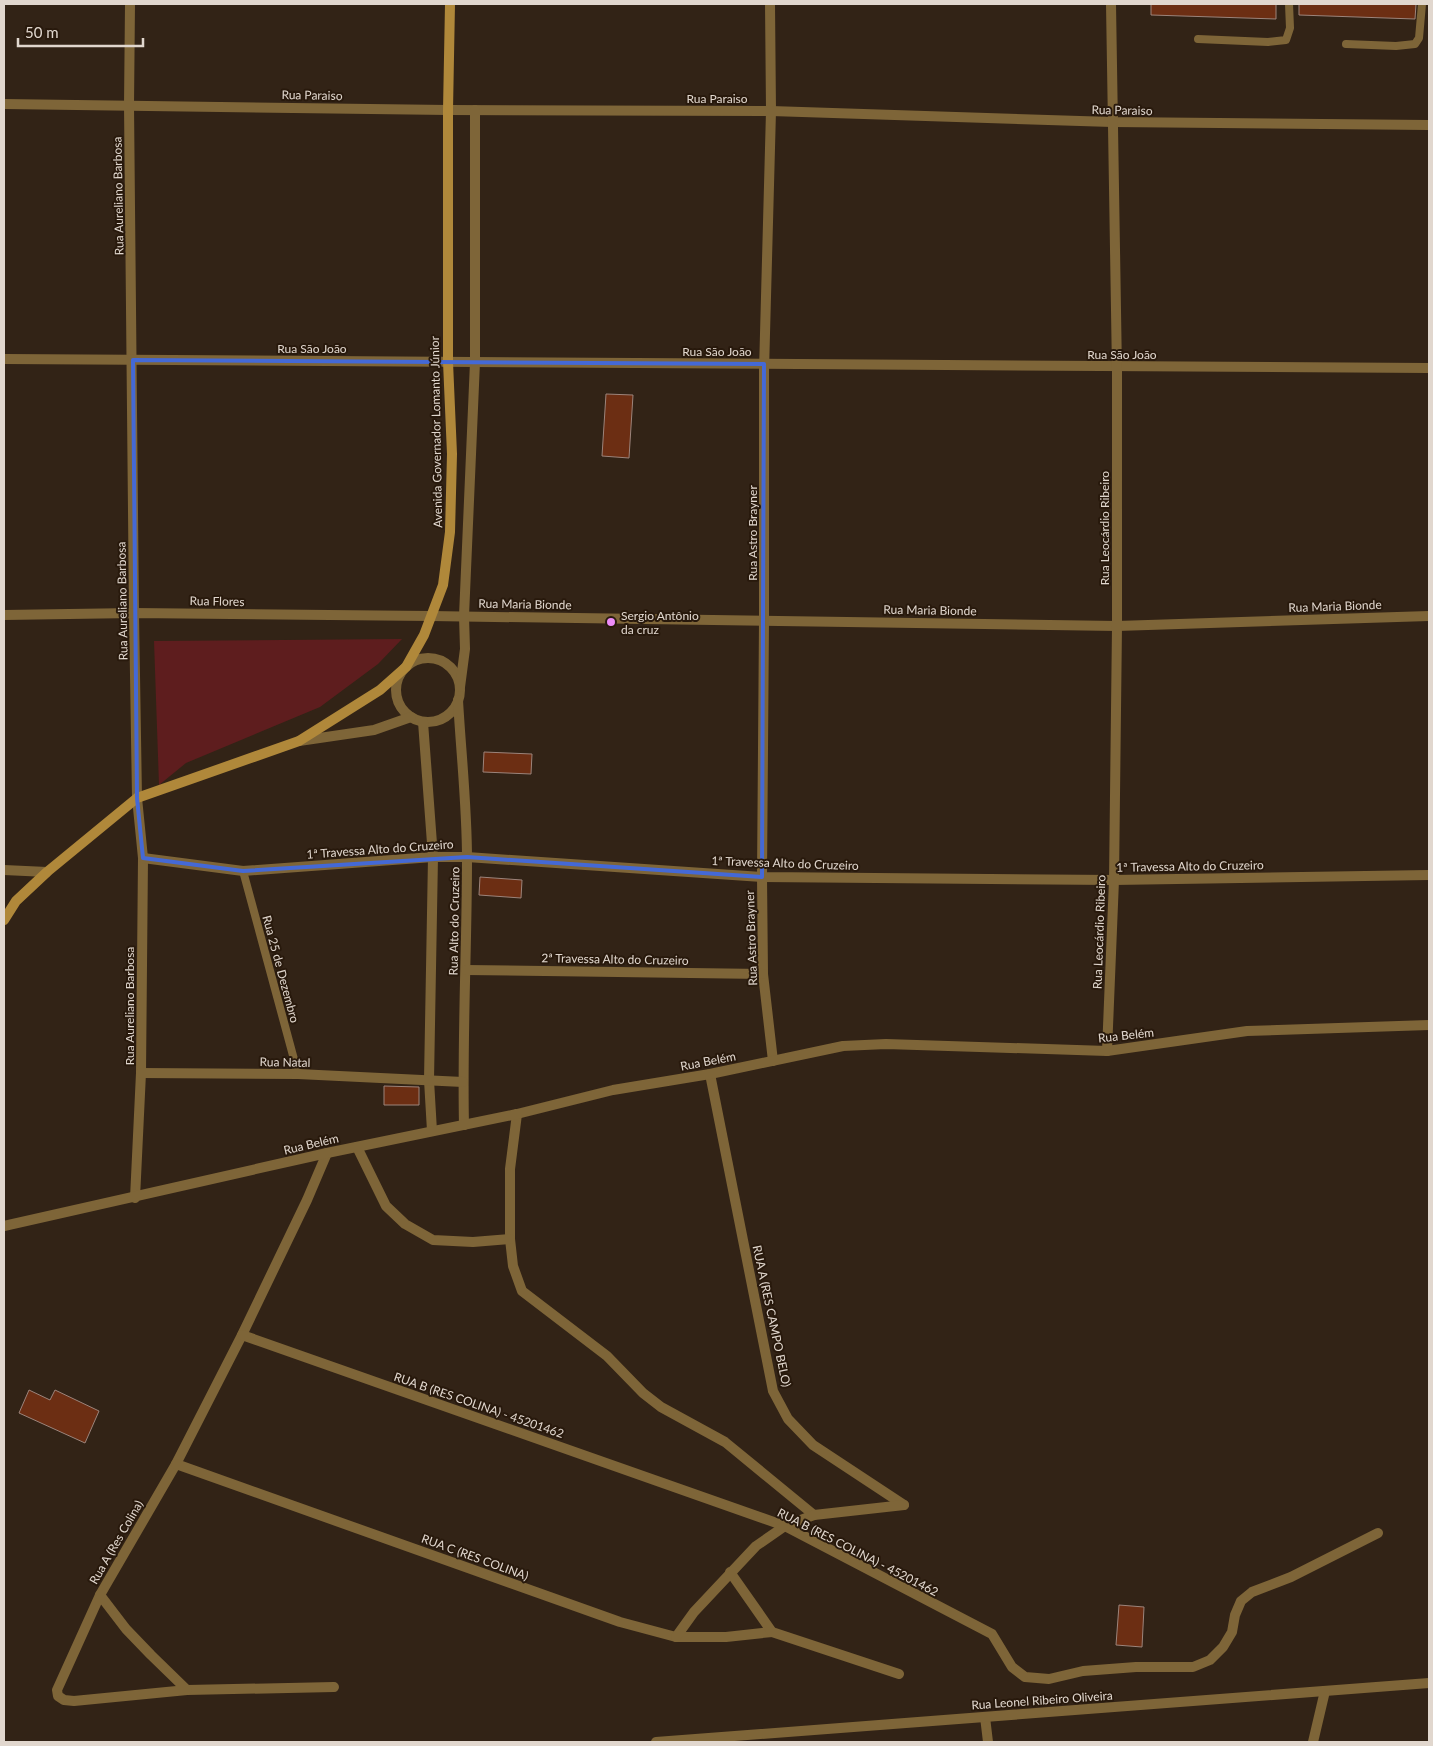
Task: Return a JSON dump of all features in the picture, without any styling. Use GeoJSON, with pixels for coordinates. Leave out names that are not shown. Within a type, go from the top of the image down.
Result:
{"type":"FeatureCollection","features":[{"type":"Feature","properties":{"kind":"main road","name":"Avenida Governador Lomanto Júnior"},"geometry":{"type":"LineString","coordinates":[[4,920],[16,901],[47,872],[137,798],[299,741],[380,690],[406,667],[424,635],[442,585],[450,532],[452,454],[448,362],[448,110],[450,4]]}},
{"type":"Feature","properties":{"kind":"street","name":"Rua Aureliano Barbosa"},"geometry":{"type":"LineString","coordinates":[[130,4],[129,105],[134,613],[137,798],[142,858],[141,1073],[135,1198]]}},
{"type":"Feature","properties":{"kind":"street","name":"Rua Astro Brayner"},"geometry":{"type":"LineString","coordinates":[[770,4],[771,110],[764,364],[762,876],[763,974],[773,1062]]}},
{"type":"Feature","properties":{"kind":"street","name":"Rua Leocárdio Ribeiro"},"geometry":{"type":"LineString","coordinates":[[1107,1051],[1114,880],[1117,366],[1111,4]]}},
{"type":"Feature","properties":{"kind":"street","name":"Rua Paraiso"},"geometry":{"type":"LineString","coordinates":[[4,104],[448,110],[771,110],[1112,122],[1429,125]]}},
{"type":"Feature","properties":{"kind":"street"},"geometry":{"type":"LineString","coordinates":[[460,687],[457,676],[450,666],[440,660],[428,658],[416,660],[406,667],[400,674],[397,683],[397,693],[404,711],[411,717],[423,722],[432,722],[441,720],[449,715],[458,700],[460,687],[465,649],[464,616],[475,362],[475,110]]}},
{"type":"Feature","properties":{"kind":"street","name":"Rua São João"},"geometry":{"type":"LineString","coordinates":[[4,359],[1429,368]]}},
{"type":"Feature","properties":{"kind":"street","name":"Rua Flores"},"geometry":{"type":"LineString","coordinates":[[4,615],[134,613],[431,616]]}},
{"type":"Feature","properties":{"kind":"street","name":"Rua Maria Bionde"},"geometry":{"type":"LineString","coordinates":[[431,616],[1116,626],[1429,616]]}},
{"type":"Feature","properties":{"kind":"street","name":"Rua Alto do Cruzeiro"},"geometry":{"type":"LineString","coordinates":[[458,700],[467,857],[464,1125]]}},
{"type":"Feature","properties":{"kind":"street"},"geometry":{"type":"LineString","coordinates":[[299,741],[374,730],[411,717]]}},
{"type":"Feature","properties":{"kind":"street","name":"Rua Alto do Cruzeiro"},"geometry":{"type":"LineString","coordinates":[[423,722],[432,857],[430,1080],[432,1131]]}},
{"type":"Feature","properties":{"kind":"street","name":"1ª Travessa Alto do Cruzeiro"},"geometry":{"type":"LineString","coordinates":[[142,858],[243,871],[432,857],[467,857],[762,876],[1114,880],[1429,875]]}},
{"type":"Feature","properties":{"kind":"street"},"geometry":{"type":"LineString","coordinates":[[4,870],[47,872]]}},
{"type":"Feature","properties":{"kind":"street","name":"2ª Travessa Alto do Cruzeiro"},"geometry":{"type":"LineString","coordinates":[[466,970],[763,974]]}},
{"type":"Feature","properties":{"kind":"street","name":"Rua Belém"},"geometry":{"type":"LineString","coordinates":[[4,1226],[135,1198],[327,1153],[517,1114],[613,1090],[773,1062],[843,1046],[886,1044],[1107,1051],[1247,1031],[1429,1025]]}},
{"type":"Feature","properties":{"kind":"street","name":"Rua Natal"},"geometry":{"type":"LineString","coordinates":[[141,1073],[298,1074],[430,1080]]}},
{"type":"Feature","properties":{"kind":"street","name":"RUA A (RES CAMPO BELO)"},"geometry":{"type":"LineString","coordinates":[[710,1074],[773,1391],[788,1419],[813,1445],[904,1505],[814,1515]]}},
{"type":"Feature","properties":{"kind":"street"},"geometry":{"type":"LineString","coordinates":[[430,1080],[463,1082]]}},
{"type":"Feature","properties":{"kind":"street"},"geometry":{"type":"LineString","coordinates":[[517,1114],[510,1169],[510,1239],[513,1266],[522,1291],[608,1356],[643,1393],[661,1407],[725,1442],[814,1515],[785,1526],[756,1546],[694,1612],[676,1637]]}},
{"type":"Feature","properties":{"kind":"street"},"geometry":{"type":"LineString","coordinates":[[357,1147],[386,1206],[406,1224],[433,1240],[473,1242],[510,1239]]}},
{"type":"Feature","properties":{"kind":"street","name":"Rua A (Res Colina)"},"geometry":{"type":"LineString","coordinates":[[327,1153],[307,1200],[242,1335],[176,1464],[100,1595],[57,1690],[58,1696],[64,1700],[74,1701],[187,1690],[334,1687]]}},
{"type":"Feature","properties":{"kind":"street","name":"RUA B (RES COLINA) - 45201462"},"geometry":{"type":"LineString","coordinates":[[242,1335],[785,1526],[992,1634],[1012,1667],[1025,1677],[1049,1679],[1099,1669],[1193,1667],[1210,1660],[1224,1647],[1232,1632],[1241,1601],[1252,1592],[1291,1577],[1378,1533]]}},
{"type":"Feature","properties":{"kind":"street","name":"RUA C (RES COLINA)"},"geometry":{"type":"LineString","coordinates":[[176,1464],[620,1622],[676,1637],[726,1637],[772,1632]]}},
{"type":"Feature","properties":{"kind":"street"},"geometry":{"type":"LineString","coordinates":[[730,1572],[772,1632],[899,1674]]}},
{"type":"Feature","properties":{"kind":"street"},"geometry":{"type":"LineString","coordinates":[[100,1595],[150,1656],[187,1690]]}},
{"type":"Feature","properties":{"kind":"street","name":"Rua Leonel Ribeiro Oliveira"},"geometry":{"type":"LineString","coordinates":[[656,1742],[1429,1683]]}},
{"type":"Feature","properties":{"kind":"street"},"geometry":{"type":"LineString","coordinates":[[1313,1742],[1325,1691]]}},
{"type":"Feature","properties":{"kind":"street"},"geometry":{"type":"LineString","coordinates":[[985,1717],[988,1742]]}},
{"type":"Feature","properties":{"kind":"lane"},"geometry":{"type":"LineString","coordinates":[[1198,39],[1268,42],[1286,40],[1290,28],[1290,4]]}},
{"type":"Feature","properties":{"kind":"lane"},"geometry":{"type":"LineString","coordinates":[[1346,44],[1396,46],[1415,44],[1419,38],[1422,4]]}},
{"type":"Feature","properties":{"kind":"lane","name":"Rua 25 de Dezembro"},"geometry":{"type":"LineString","coordinates":[[243,871],[298,1074]]}},
{"type":"Feature","properties":{"kind":"highlighted area"},"geometry":{"type":"Polygon","coordinates":[[[133,360],[764,364],[762,877],[467,857],[243,871],[143,858],[137,798],[133,360]]]}},
{"type":"Feature","properties":{"kind":"shaded area"},"geometry":{"type":"Polygon","coordinates":[[[402,639],[378,664],[320,707],[186,763],[159,785],[154,641],[402,639]]]}},
{"type":"Feature","properties":{"kind":"building"},"geometry":{"type":"Polygon","coordinates":[[[1151,4],[1276,4],[1276,19],[1151,15],[1151,4]]]}},
{"type":"Feature","properties":{"kind":"building"},"geometry":{"type":"Polygon","coordinates":[[[1299,4],[1416,4],[1415,19],[1299,15],[1299,4]]]}},
{"type":"Feature","properties":{"kind":"building"},"geometry":{"type":"Polygon","coordinates":[[[606,394],[633,395],[629,458],[602,456],[606,394]]]}},
{"type":"Feature","properties":{"kind":"building"},"geometry":{"type":"Polygon","coordinates":[[[484,752],[532,754],[531,774],[483,772],[484,752]]]}},
{"type":"Feature","properties":{"kind":"building"},"geometry":{"type":"Polygon","coordinates":[[[480,877],[522,880],[521,898],[479,895],[480,877]]]}},
{"type":"Feature","properties":{"kind":"building"},"geometry":{"type":"Polygon","coordinates":[[[384,1086],[419,1087],[419,1105],[384,1105],[384,1086]]]}},
{"type":"Feature","properties":{"kind":"building"},"geometry":{"type":"Polygon","coordinates":[[[29,1390],[50,1400],[55,1390],[99,1411],[85,1443],[19,1413],[29,1390]]]}},
{"type":"Feature","properties":{"kind":"building"},"geometry":{"type":"Polygon","coordinates":[[[1119,1605],[1144,1607],[1142,1647],[1116,1645],[1119,1605]]]}},
{"type":"Feature","properties":{"kind":"place","name":"Sergio Antônio da cruz"},"geometry":{"type":"Point","coordinates":[611,622]}}]}
